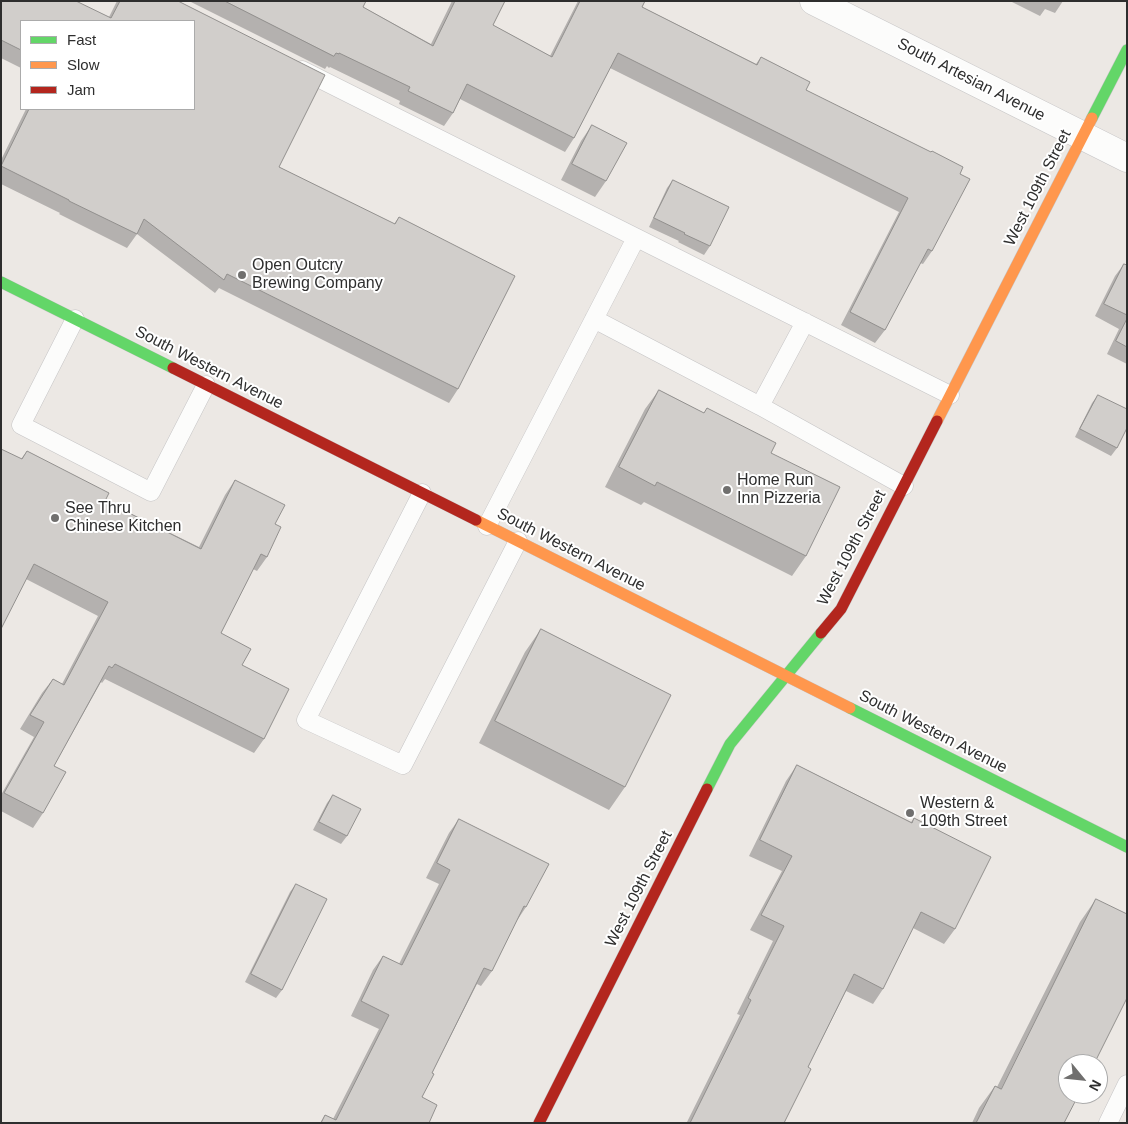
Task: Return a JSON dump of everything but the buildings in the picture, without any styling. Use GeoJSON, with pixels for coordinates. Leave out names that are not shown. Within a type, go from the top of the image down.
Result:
{"type":"FeatureCollection","features":[{"type":"Feature","properties":{"kind":"main road","name":"West 109th Street"},"geometry":{"type":"LineString","coordinates":[[539,1123],[730,744],[841,609],[1127,50]]}},
{"type":"Feature","properties":{"kind":"main road","name":"South Western Avenue"},"geometry":{"type":"LineString","coordinates":[[1,282],[1127,847]]}},
{"type":"Feature","properties":{"kind":"street","name":"South Artesian Avenue"},"geometry":{"type":"LineString","coordinates":[[814,1],[1127,158]]}},
{"type":"Feature","properties":{"kind":"lane"},"geometry":{"type":"LineString","coordinates":[[289,64],[950,395]]}},
{"type":"Feature","properties":{"kind":"lane"},"geometry":{"type":"LineString","coordinates":[[487,526],[636,238]]}},
{"type":"Feature","properties":{"kind":"lane"},"geometry":{"type":"LineString","coordinates":[[76,319],[21,425],[151,492],[206,385]]}},
{"type":"Feature","properties":{"kind":"lane"},"geometry":{"type":"LineString","coordinates":[[594,319],[760,406],[904,486]]}},
{"type":"Feature","properties":{"kind":"lane"},"geometry":{"type":"LineString","coordinates":[[760,406],[805,322]]}},
{"type":"Feature","properties":{"kind":"lane"},"geometry":{"type":"LineString","coordinates":[[422,493],[306,720],[403,765],[518,542]]}},
{"type":"Feature","properties":{"kind":"lane"},"geometry":{"type":"LineString","coordinates":[[1108,1123],[1127,1084]]}},
{"type":"Feature","properties":{"kind":"traffic: fast"},"geometry":{"type":"LineString","coordinates":[[1092,118],[1127,50]]}},
{"type":"Feature","properties":{"kind":"traffic: fast"},"geometry":{"type":"LineString","coordinates":[[1,282],[173,368]]}},
{"type":"Feature","properties":{"kind":"traffic: fast"},"geometry":{"type":"LineString","coordinates":[[707,789],[730,744],[821,633]]}},
{"type":"Feature","properties":{"kind":"traffic: fast"},"geometry":{"type":"LineString","coordinates":[[850,708],[1127,847]]}},
{"type":"Feature","properties":{"kind":"traffic: slow"},"geometry":{"type":"LineString","coordinates":[[937,421],[1092,118]]}},
{"type":"Feature","properties":{"kind":"traffic: slow"},"geometry":{"type":"LineString","coordinates":[[476,520],[850,708]]}},
{"type":"Feature","properties":{"kind":"traffic: jam"},"geometry":{"type":"LineString","coordinates":[[173,368],[476,520]]}},
{"type":"Feature","properties":{"kind":"traffic: jam"},"geometry":{"type":"LineString","coordinates":[[821,633],[841,609],[937,421]]}},
{"type":"Feature","properties":{"kind":"traffic: jam"},"geometry":{"type":"LineString","coordinates":[[539,1123],[707,789]]}},
{"type":"Feature","properties":{"kind":"place","name":"Open Outcry Brewing Company"},"geometry":{"type":"Point","coordinates":[242,275]}},
{"type":"Feature","properties":{"kind":"place","name":"Home Run Inn Pizzeria"},"geometry":{"type":"Point","coordinates":[727,490]}},
{"type":"Feature","properties":{"kind":"place","name":"See Thru Chinese Kitchen"},"geometry":{"type":"Point","coordinates":[55,518]}},
{"type":"Feature","properties":{"kind":"place","name":"Western & 109th Street"},"geometry":{"type":"Point","coordinates":[910,813]}}]}
